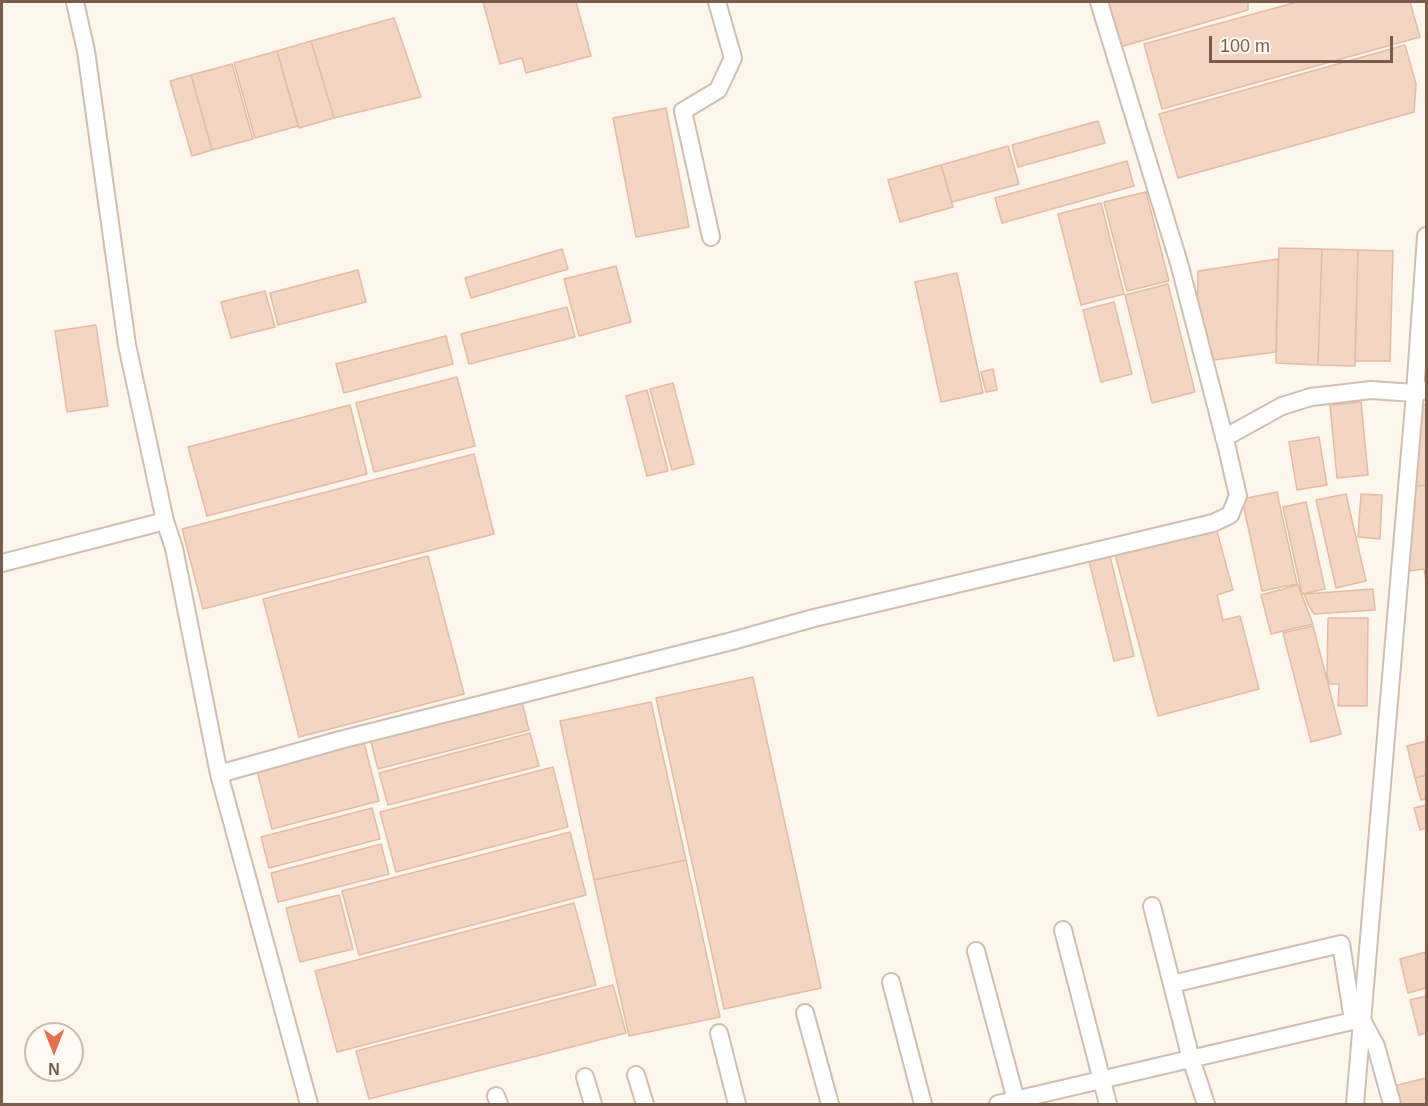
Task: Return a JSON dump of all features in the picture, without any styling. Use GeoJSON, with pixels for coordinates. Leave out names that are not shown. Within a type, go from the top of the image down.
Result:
{"type":"FeatureCollection","features":[{"type":"Feature","properties":{"kind":"street"},"geometry":{"type":"LineString","coordinates":[[75,2],[86,51],[127,345],[165,521],[174,548],[219,774],[309,1104]]}},
{"type":"Feature","properties":{"kind":"street"},"geometry":{"type":"LineString","coordinates":[[711,237],[683,111],[718,90],[733,58],[717,2]]}},
{"type":"Feature","properties":{"kind":"street"},"geometry":{"type":"LineString","coordinates":[[219,774],[340,740],[732,641],[814,618],[1213,522],[1230,515],[1238,496],[1224,438],[1179,263],[1099,2]]}},
{"type":"Feature","properties":{"kind":"street"},"geometry":{"type":"LineString","coordinates":[[1355,1104],[1357,1020],[1421,392],[1426,236]]}},
{"type":"Feature","properties":{"kind":"street"},"geometry":{"type":"LineString","coordinates":[[1224,438],[1282,406],[1311,397],[1371,390],[1421,392]]}},
{"type":"Feature","properties":{"kind":"street"},"geometry":{"type":"LineString","coordinates":[[2,563],[165,521]]}},
{"type":"Feature","properties":{"kind":"street"},"geometry":{"type":"LineString","coordinates":[[1152,906],[1191,1059],[1206,1104]]}},
{"type":"Feature","properties":{"kind":"street"},"geometry":{"type":"LineString","coordinates":[[1063,930],[1108,1104]]}},
{"type":"Feature","properties":{"kind":"street"},"geometry":{"type":"LineString","coordinates":[[1172,984],[1341,944],[1357,1020],[1376,1047],[1392,1104]]}},
{"type":"Feature","properties":{"kind":"street"},"geometry":{"type":"LineString","coordinates":[[976,951],[1016,1102]]}},
{"type":"Feature","properties":{"kind":"street"},"geometry":{"type":"LineString","coordinates":[[891,982],[923,1104]]}},
{"type":"Feature","properties":{"kind":"street"},"geometry":{"type":"LineString","coordinates":[[805,1013],[830,1104]]}},
{"type":"Feature","properties":{"kind":"street"},"geometry":{"type":"LineString","coordinates":[[998,1104],[1016,1102],[1357,1020]]}},
{"type":"Feature","properties":{"kind":"street"},"geometry":{"type":"LineString","coordinates":[[1346,1104],[1350,1053],[1357,1020]]}},
{"type":"Feature","properties":{"kind":"street"},"geometry":{"type":"LineString","coordinates":[[719,1033],[737,1104]]}},
{"type":"Feature","properties":{"kind":"street"},"geometry":{"type":"LineString","coordinates":[[636,1074],[645,1104]]}},
{"type":"Feature","properties":{"kind":"street"},"geometry":{"type":"LineString","coordinates":[[585,1077],[593,1104]]}},
{"type":"Feature","properties":{"kind":"building"},"geometry":{"type":"Polygon","coordinates":[[[483,2],[576,2],[591,56],[526,73],[522,58],[500,64],[483,2]]]}},
{"type":"Feature","properties":{"kind":"building"},"geometry":{"type":"Polygon","coordinates":[[[1107,2],[1248,2],[1248,10],[1120,47],[1107,2]]]}},
{"type":"Feature","properties":{"kind":"building"},"geometry":{"type":"Polygon","coordinates":[[[1297,2],[1410,2],[1420,37],[1162,109],[1144,44],[1297,2]]]}},
{"type":"Feature","properties":{"kind":"building"},"geometry":{"type":"Polygon","coordinates":[[[394,18],[421,97],[334,118],[311,41],[394,18]]]}},
{"type":"Feature","properties":{"kind":"building"},"geometry":{"type":"Polygon","coordinates":[[[311,41],[334,118],[299,128],[277,51],[311,41]]]}},
{"type":"Feature","properties":{"kind":"building"},"geometry":{"type":"Polygon","coordinates":[[[1405,45],[1416,84],[1414,112],[1178,178],[1159,114],[1405,45]]]}},
{"type":"Feature","properties":{"kind":"building"},"geometry":{"type":"Polygon","coordinates":[[[277,51],[298,126],[255,138],[234,63],[277,51]]]}},
{"type":"Feature","properties":{"kind":"building"},"geometry":{"type":"Polygon","coordinates":[[[232,64],[253,139],[212,150],[191,75],[232,64]]]}},
{"type":"Feature","properties":{"kind":"building"},"geometry":{"type":"Polygon","coordinates":[[[191,75],[212,150],[192,156],[170,81],[191,75]]]}},
{"type":"Feature","properties":{"kind":"building"},"geometry":{"type":"Polygon","coordinates":[[[666,108],[689,227],[636,237],[613,118],[666,108]]]}},
{"type":"Feature","properties":{"kind":"building"},"geometry":{"type":"Polygon","coordinates":[[[1098,121],[1105,143],[1018,167],[1012,145],[1098,121]]]}},
{"type":"Feature","properties":{"kind":"building"},"geometry":{"type":"Polygon","coordinates":[[[1008,146],[1019,184],[952,202],[941,165],[1008,146]]]}},
{"type":"Feature","properties":{"kind":"building"},"geometry":{"type":"Polygon","coordinates":[[[1127,161],[1134,186],[1002,223],[995,198],[1127,161]]]}},
{"type":"Feature","properties":{"kind":"building"},"geometry":{"type":"Polygon","coordinates":[[[941,165],[953,207],[900,222],[888,180],[941,165]]]}},
{"type":"Feature","properties":{"kind":"building"},"geometry":{"type":"Polygon","coordinates":[[[1146,192],[1169,281],[1127,291],[1104,202],[1146,192]]]}},
{"type":"Feature","properties":{"kind":"building"},"geometry":{"type":"Polygon","coordinates":[[[1101,203],[1124,294],[1081,305],[1058,214],[1101,203]]]}},
{"type":"Feature","properties":{"kind":"building"},"geometry":{"type":"Polygon","coordinates":[[[1279,248],[1322,249],[1318,365],[1276,363],[1279,248]]]}},
{"type":"Feature","properties":{"kind":"building"},"geometry":{"type":"Polygon","coordinates":[[[562,249],[568,269],[471,298],[465,278],[562,249]]]}},
{"type":"Feature","properties":{"kind":"building"},"geometry":{"type":"Polygon","coordinates":[[[1322,249],[1358,250],[1355,366],[1318,365],[1322,249]]]}},
{"type":"Feature","properties":{"kind":"building"},"geometry":{"type":"Polygon","coordinates":[[[1358,250],[1393,251],[1390,361],[1355,361],[1358,250]]]}},
{"type":"Feature","properties":{"kind":"building"},"geometry":{"type":"Polygon","coordinates":[[[1278,259],[1276,352],[1206,361],[1207,337],[1202,338],[1197,319],[1198,271],[1278,259]]]}},
{"type":"Feature","properties":{"kind":"building"},"geometry":{"type":"Polygon","coordinates":[[[616,266],[631,322],[579,336],[564,279],[616,266]]]}},
{"type":"Feature","properties":{"kind":"building"},"geometry":{"type":"Polygon","coordinates":[[[358,270],[366,302],[278,325],[270,293],[358,270]]]}},
{"type":"Feature","properties":{"kind":"building"},"geometry":{"type":"Polygon","coordinates":[[[957,273],[983,393],[941,402],[915,282],[957,273]]]}},
{"type":"Feature","properties":{"kind":"building"},"geometry":{"type":"Polygon","coordinates":[[[1168,284],[1195,392],[1152,403],[1125,295],[1168,284]]]}},
{"type":"Feature","properties":{"kind":"building"},"geometry":{"type":"Polygon","coordinates":[[[265,291],[275,327],[231,338],[221,302],[265,291]]]}},
{"type":"Feature","properties":{"kind":"building"},"geometry":{"type":"Polygon","coordinates":[[[1114,302],[1132,374],[1101,382],[1083,310],[1114,302]]]}},
{"type":"Feature","properties":{"kind":"building"},"geometry":{"type":"Polygon","coordinates":[[[567,307],[575,337],[469,364],[461,334],[567,307]]]}},
{"type":"Feature","properties":{"kind":"building"},"geometry":{"type":"Polygon","coordinates":[[[96,325],[108,406],[67,412],[55,331],[96,325]]]}},
{"type":"Feature","properties":{"kind":"building"},"geometry":{"type":"Polygon","coordinates":[[[446,336],[453,364],[344,393],[336,364],[446,336]]]}},
{"type":"Feature","properties":{"kind":"building"},"geometry":{"type":"Polygon","coordinates":[[[993,369],[997,390],[986,392],[981,372],[993,369]]]}},
{"type":"Feature","properties":{"kind":"building"},"geometry":{"type":"Polygon","coordinates":[[[457,377],[475,446],[374,472],[356,403],[457,377]]]}},
{"type":"Feature","properties":{"kind":"building"},"geometry":{"type":"Polygon","coordinates":[[[673,383],[694,464],[672,470],[650,389],[673,383]]]}},
{"type":"Feature","properties":{"kind":"building"},"geometry":{"type":"Polygon","coordinates":[[[647,390],[668,471],[647,476],[626,396],[647,390]]]}},
{"type":"Feature","properties":{"kind":"building"},"geometry":{"type":"Polygon","coordinates":[[[1361,402],[1368,475],[1337,478],[1330,405],[1361,402]]]}},
{"type":"Feature","properties":{"kind":"building"},"geometry":{"type":"Polygon","coordinates":[[[1426,404],[1426,485],[1409,487],[1419,406],[1426,404]]]}},
{"type":"Feature","properties":{"kind":"building"},"geometry":{"type":"Polygon","coordinates":[[[350,405],[367,474],[207,516],[188,447],[350,405]]]}},
{"type":"Feature","properties":{"kind":"building"},"geometry":{"type":"Polygon","coordinates":[[[1319,437],[1327,485],[1297,490],[1289,442],[1319,437]]]}},
{"type":"Feature","properties":{"kind":"building"},"geometry":{"type":"Polygon","coordinates":[[[474,454],[494,534],[203,609],[182,529],[474,454]]]}},
{"type":"Feature","properties":{"kind":"building"},"geometry":{"type":"Polygon","coordinates":[[[1426,485],[1426,581],[1424,569],[1402,572],[1409,487],[1426,485]]]}},
{"type":"Feature","properties":{"kind":"building"},"geometry":{"type":"Polygon","coordinates":[[[1277,492],[1297,584],[1262,591],[1242,499],[1277,492]]]}},
{"type":"Feature","properties":{"kind":"building"},"geometry":{"type":"Polygon","coordinates":[[[1346,494],[1366,581],[1336,588],[1316,500],[1346,494]]]}},
{"type":"Feature","properties":{"kind":"building"},"geometry":{"type":"Polygon","coordinates":[[[1361,494],[1382,495],[1380,539],[1358,537],[1361,494]]]}},
{"type":"Feature","properties":{"kind":"building"},"geometry":{"type":"Polygon","coordinates":[[[1306,502],[1325,589],[1302,594],[1283,507],[1306,502]]]}},
{"type":"Feature","properties":{"kind":"building"},"geometry":{"type":"Polygon","coordinates":[[[1216,528],[1233,590],[1217,595],[1223,620],[1240,616],[1259,689],[1158,716],[1115,554],[1216,528]]]}},
{"type":"Feature","properties":{"kind":"building"},"geometry":{"type":"Polygon","coordinates":[[[428,556],[464,694],[299,737],[263,599],[428,556]]]}},
{"type":"Feature","properties":{"kind":"building"},"geometry":{"type":"Polygon","coordinates":[[[1110,556],[1134,656],[1114,661],[1089,561],[1110,556]]]}},
{"type":"Feature","properties":{"kind":"building"},"geometry":{"type":"Polygon","coordinates":[[[1298,585],[1313,624],[1271,634],[1261,595],[1298,585]]]}},
{"type":"Feature","properties":{"kind":"building"},"geometry":{"type":"Polygon","coordinates":[[[1373,589],[1375,610],[1314,614],[1304,594],[1373,589]]]}},
{"type":"Feature","properties":{"kind":"building"},"geometry":{"type":"Polygon","coordinates":[[[1328,618],[1368,618],[1367,706],[1338,706],[1339,684],[1329,684],[1327,676],[1328,618]]]}},
{"type":"Feature","properties":{"kind":"building"},"geometry":{"type":"Polygon","coordinates":[[[1313,626],[1341,734],[1311,742],[1283,633],[1313,626]]]}},
{"type":"Feature","properties":{"kind":"building"},"geometry":{"type":"Polygon","coordinates":[[[753,677],[821,988],[724,1009],[656,698],[753,677]]]}},
{"type":"Feature","properties":{"kind":"building"},"geometry":{"type":"Polygon","coordinates":[[[521,698],[529,730],[378,769],[370,738],[521,698]]]}},
{"type":"Feature","properties":{"kind":"building"},"geometry":{"type":"Polygon","coordinates":[[[651,702],[686,860],[594,880],[560,721],[651,702]]]}},
{"type":"Feature","properties":{"kind":"building"},"geometry":{"type":"Polygon","coordinates":[[[530,733],[539,766],[388,805],[379,773],[530,733]]]}},
{"type":"Feature","properties":{"kind":"building"},"geometry":{"type":"Polygon","coordinates":[[[363,739],[379,801],[272,829],[256,767],[363,739]]]}},
{"type":"Feature","properties":{"kind":"building"},"geometry":{"type":"Polygon","coordinates":[[[1426,741],[1426,775],[1415,778],[1407,746],[1426,741]]]}},
{"type":"Feature","properties":{"kind":"building"},"geometry":{"type":"Polygon","coordinates":[[[553,767],[568,827],[396,872],[380,812],[553,767]]]}},
{"type":"Feature","properties":{"kind":"building"},"geometry":{"type":"Polygon","coordinates":[[[1426,775],[1426,799],[1421,800],[1415,778],[1426,775]]]}},
{"type":"Feature","properties":{"kind":"building"},"geometry":{"type":"Polygon","coordinates":[[[1426,805],[1426,828],[1420,830],[1414,808],[1426,805]]]}},
{"type":"Feature","properties":{"kind":"building"},"geometry":{"type":"Polygon","coordinates":[[[372,808],[380,839],[269,868],[261,837],[372,808]]]}},
{"type":"Feature","properties":{"kind":"building"},"geometry":{"type":"Polygon","coordinates":[[[570,832],[586,895],[359,955],[342,891],[570,832]]]}},
{"type":"Feature","properties":{"kind":"building"},"geometry":{"type":"Polygon","coordinates":[[[381,844],[389,874],[278,902],[271,873],[381,844]]]}},
{"type":"Feature","properties":{"kind":"building"},"geometry":{"type":"Polygon","coordinates":[[[686,860],[720,1017],[629,1036],[594,880],[686,860]]]}},
{"type":"Feature","properties":{"kind":"building"},"geometry":{"type":"Polygon","coordinates":[[[339,895],[353,949],[300,962],[286,908],[339,895]]]}},
{"type":"Feature","properties":{"kind":"building"},"geometry":{"type":"Polygon","coordinates":[[[574,903],[596,985],[337,1052],[315,971],[574,903]]]}},
{"type":"Feature","properties":{"kind":"building"},"geometry":{"type":"Polygon","coordinates":[[[1426,952],[1426,988],[1408,993],[1400,959],[1426,952]]]}},
{"type":"Feature","properties":{"kind":"building"},"geometry":{"type":"Polygon","coordinates":[[[613,985],[626,1033],[369,1099],[356,1051],[613,985]]]}},
{"type":"Feature","properties":{"kind":"building"},"geometry":{"type":"Polygon","coordinates":[[[1426,996],[1426,1033],[1419,1035],[1410,1000],[1426,996]]]}},
{"type":"Feature","properties":{"kind":"building"},"geometry":{"type":"Polygon","coordinates":[[[1426,1078],[1426,1104],[1395,1104],[1390,1087],[1426,1078]]]}}]}
